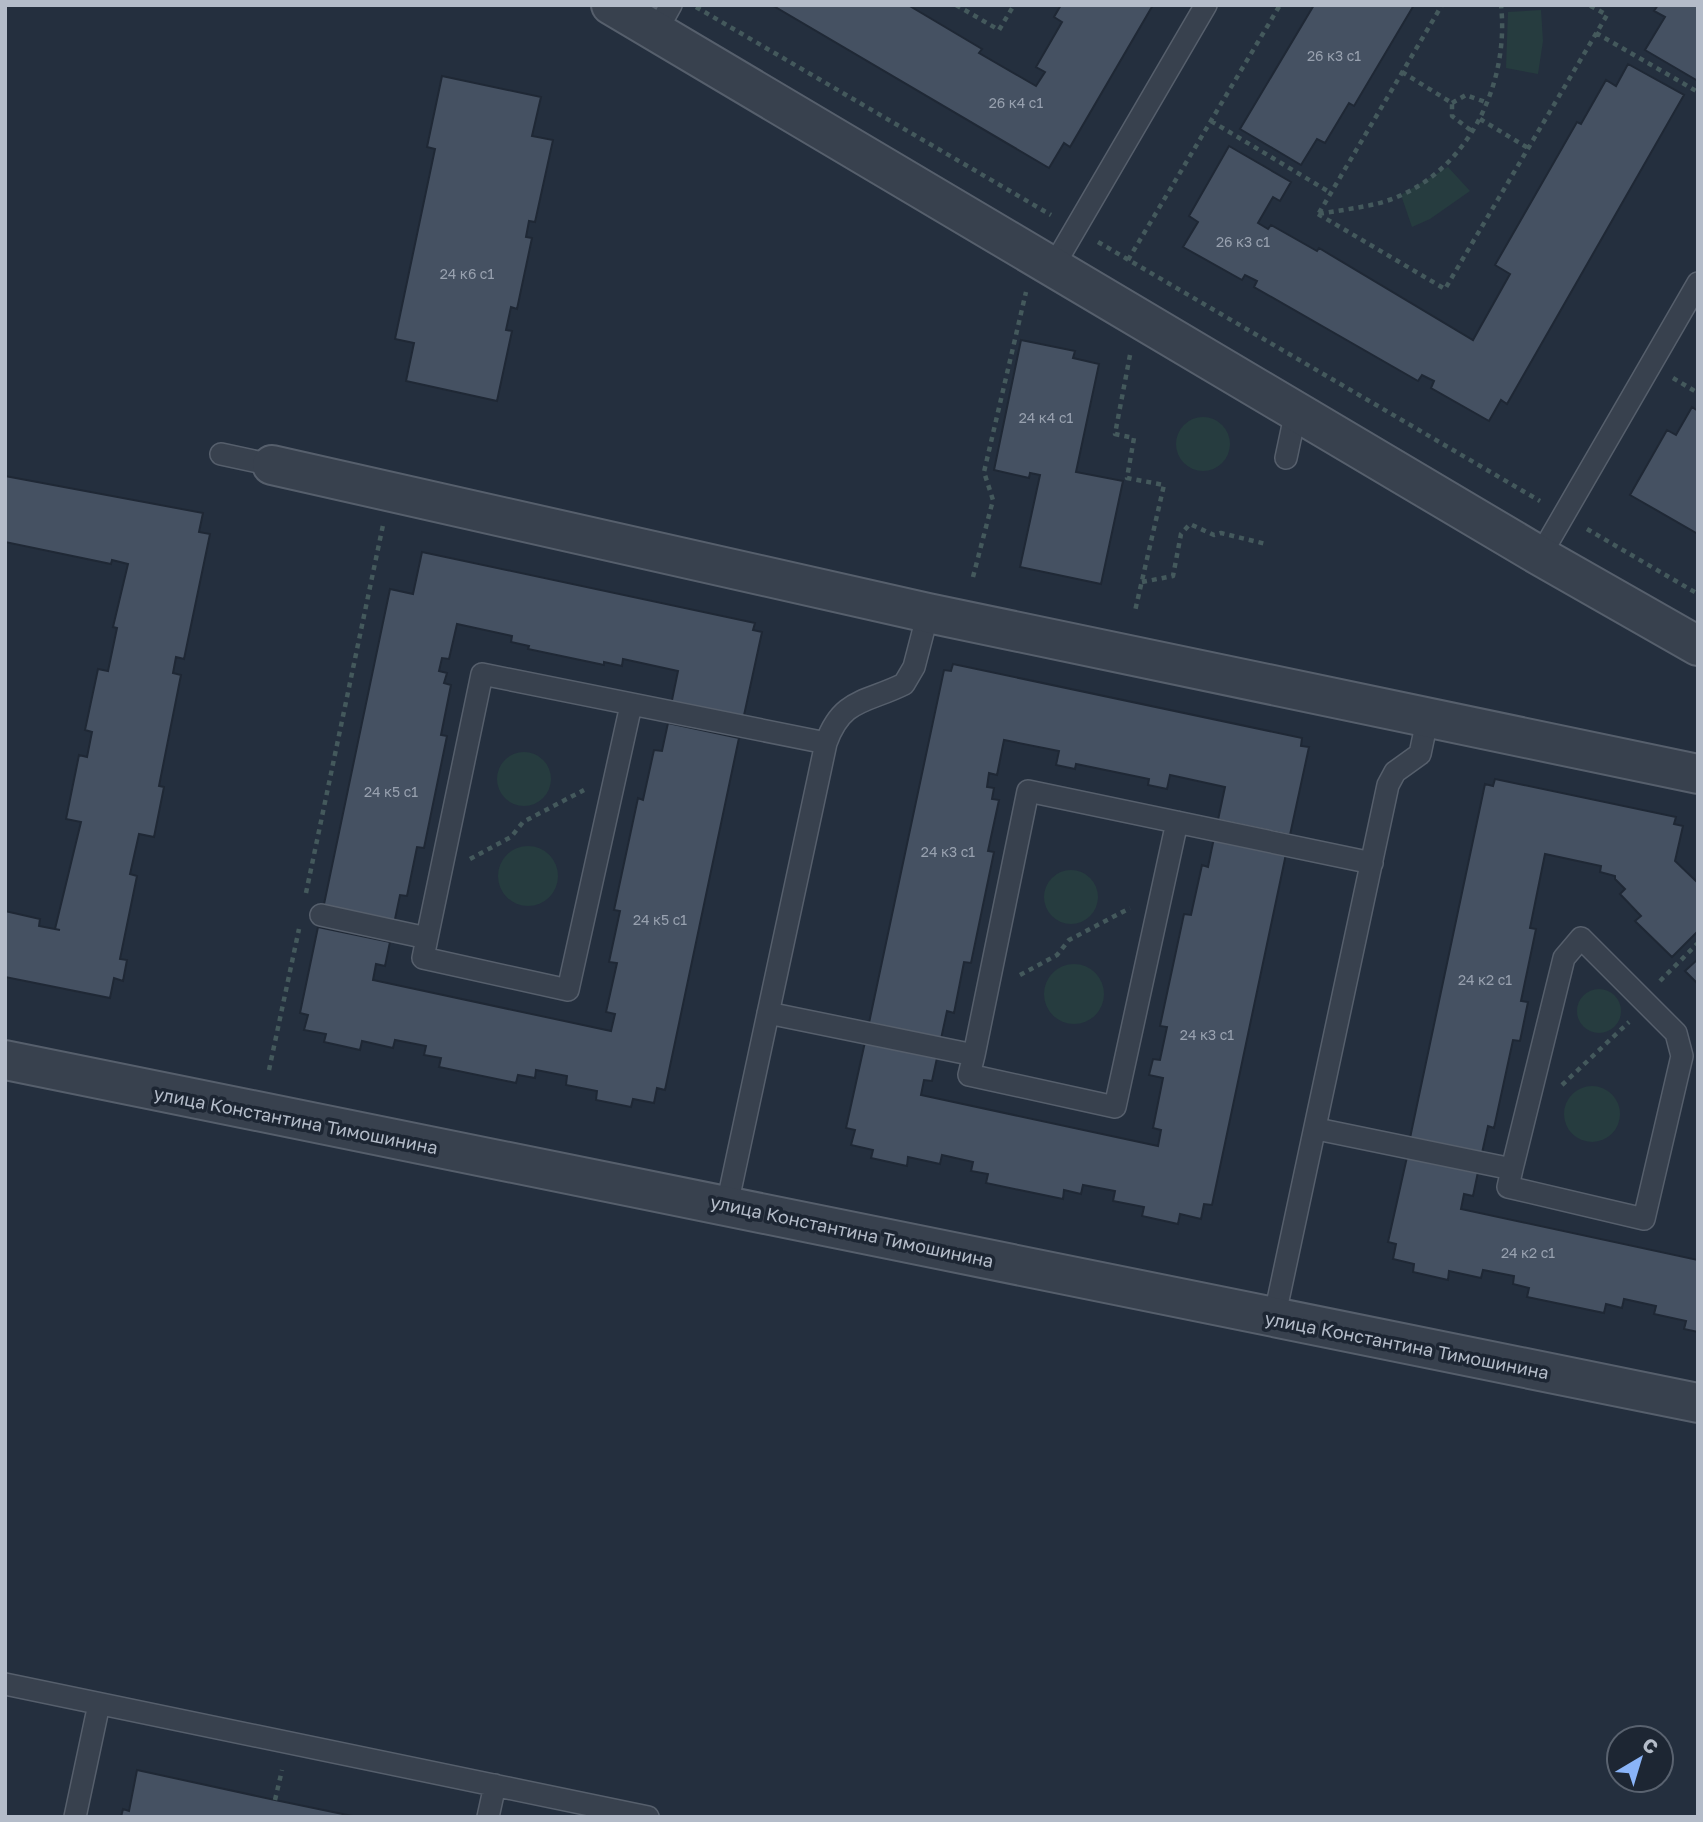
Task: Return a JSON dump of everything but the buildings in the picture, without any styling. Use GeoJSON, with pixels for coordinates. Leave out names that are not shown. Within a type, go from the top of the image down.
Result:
{"type":"FeatureCollection","features":[{"type":"Feature","properties":{"kind":"street"},"geometry":{"type":"LineString","coordinates":[[611,5],[663,19],[1041,274],[1296,411],[1698,646]]}},
{"type":"Feature","properties":{"kind":"street"},"geometry":{"type":"LineString","coordinates":[[272,465],[390,494],[928,613],[1698,774]]}},
{"type":"Feature","properties":{"kind":"street","name":"улица Константина Тимошинина"},"geometry":{"type":"LineString","coordinates":[[5,1060],[1698,1403]]}},
{"type":"Feature","properties":{"kind":"lane"},"geometry":{"type":"LineString","coordinates":[[1041,274],[1075,229],[1206,5]]}},
{"type":"Feature","properties":{"kind":"lane"},"geometry":{"type":"LineString","coordinates":[[1540,556],[1698,283]]}},
{"type":"Feature","properties":{"kind":"lane"},"geometry":{"type":"LineString","coordinates":[[1286,458],[1296,411]]}},
{"type":"Feature","properties":{"kind":"lane"},"geometry":{"type":"LineString","coordinates":[[221,454],[272,465]]}},
{"type":"Feature","properties":{"kind":"lane"},"geometry":{"type":"LineString","coordinates":[[727,1205],[826,743],[833,724],[844,710],[860,700],[904,684],[914,667],[928,613]]}},
{"type":"Feature","properties":{"kind":"lane"},"geometry":{"type":"LineString","coordinates":[[631,705],[568,990],[423,958],[482,674],[826,743]]}},
{"type":"Feature","properties":{"kind":"lane"},"geometry":{"type":"LineString","coordinates":[[1274,1319],[1317,1129],[1388,785],[1395,772],[1420,754],[1429,716]]}},
{"type":"Feature","properties":{"kind":"lane"},"geometry":{"type":"LineString","coordinates":[[1177,822],[1115,1107],[969,1076],[1028,791],[1177,822],[1372,863]]}},
{"type":"Feature","properties":{"kind":"lane"},"geometry":{"type":"LineString","coordinates":[[321,915],[427,938]]}},
{"type":"Feature","properties":{"kind":"lane"},"geometry":{"type":"LineString","coordinates":[[1581,938],[1676,1033],[1682,1056],[1644,1219],[1508,1187],[1524,1121],[1564,958],[1581,938]]}},
{"type":"Feature","properties":{"kind":"lane"},"geometry":{"type":"LineString","coordinates":[[768,1013],[974,1055]]}},
{"type":"Feature","properties":{"kind":"lane"},"geometry":{"type":"LineString","coordinates":[[1317,1129],[1512,1169]]}},
{"type":"Feature","properties":{"kind":"lane"},"geometry":{"type":"LineString","coordinates":[[5,1684],[495,1785],[590,1811],[648,1817]]}},
{"type":"Feature","properties":{"kind":"lane"},"geometry":{"type":"LineString","coordinates":[[75,1817],[99,1704]]}},
{"type":"Feature","properties":{"kind":"lane"},"geometry":{"type":"LineString","coordinates":[[488,1817],[495,1785]]}},
{"type":"Feature","properties":{"kind":"path"},"geometry":{"type":"LineString","coordinates":[[692,5],[1698,594]]}},
{"type":"Feature","properties":{"kind":"path"},"geometry":{"type":"LineString","coordinates":[[956,5],[999,30],[1014,5]]}},
{"type":"Feature","properties":{"kind":"path"},"geometry":{"type":"LineString","coordinates":[[1128,260],[1280,5]]}},
{"type":"Feature","properties":{"kind":"path"},"geometry":{"type":"LineString","coordinates":[[1318,214],[1442,5]]}},
{"type":"Feature","properties":{"kind":"path"},"geometry":{"type":"LineString","coordinates":[[1318,214],[1384,202],[1421,183],[1452,157],[1480,119],[1500,66],[1501,5]]}},
{"type":"Feature","properties":{"kind":"path"},"geometry":{"type":"LineString","coordinates":[[1318,214],[1445,289],[1606,15],[1590,5]]}},
{"type":"Feature","properties":{"kind":"path"},"geometry":{"type":"LineString","coordinates":[[1596,33],[1698,92]]}},
{"type":"Feature","properties":{"kind":"path"},"geometry":{"type":"LineString","coordinates":[[1402,72],[1452,103]]}},
{"type":"Feature","properties":{"kind":"path"},"geometry":{"type":"LineString","coordinates":[[1452,103],[1466,95],[1488,103]]}},
{"type":"Feature","properties":{"kind":"path"},"geometry":{"type":"LineString","coordinates":[[1452,103],[1452,116],[1473,131]]}},
{"type":"Feature","properties":{"kind":"path"},"geometry":{"type":"LineString","coordinates":[[1480,119],[1528,148]]}},
{"type":"Feature","properties":{"kind":"path"},"geometry":{"type":"LineString","coordinates":[[1211,121],[1331,193]]}},
{"type":"Feature","properties":{"kind":"path"},"geometry":{"type":"LineString","coordinates":[[973,577],[993,500],[984,472],[1041,274]]}},
{"type":"Feature","properties":{"kind":"path"},"geometry":{"type":"LineString","coordinates":[[1132,344],[1115,435],[1134,438],[1126,478],[1164,485],[1135,611]]}},
{"type":"Feature","properties":{"kind":"path"},"geometry":{"type":"LineString","coordinates":[[1663,372],[1698,393]]}},
{"type":"Feature","properties":{"kind":"path"},"geometry":{"type":"LineString","coordinates":[[305,898],[390,494]]}},
{"type":"Feature","properties":{"kind":"path"},"geometry":{"type":"LineString","coordinates":[[1142,582],[1173,576],[1181,534],[1190,524],[1214,535],[1222,533],[1266,544]]}},
{"type":"Feature","properties":{"kind":"path"},"geometry":{"type":"LineString","coordinates":[[440,876],[511,837],[523,822],[547,807],[564,803],[617,769]]}},
{"type":"Feature","properties":{"kind":"path"},"geometry":{"type":"LineString","coordinates":[[986,993],[1057,955],[1069,940],[1093,925],[1110,921],[1163,887]]}},
{"type":"Feature","properties":{"kind":"path"},"geometry":{"type":"LineString","coordinates":[[269,1070],[300,925]]}},
{"type":"Feature","properties":{"kind":"path"},"geometry":{"type":"LineString","coordinates":[[1524,1121],[1645,1002],[1698,943]]}},
{"type":"Feature","properties":{"kind":"green space"},"geometry":{"type":"Polygon","coordinates":[[[1541,10],[1543,41],[1538,74],[1506,68],[1508,12],[1541,10]]]}},
{"type":"Feature","properties":{"kind":"green space"},"geometry":{"type":"Polygon","coordinates":[[[1448,167],[1470,191],[1430,219],[1412,227],[1401,195],[1448,167]]]}},
{"type":"Feature","properties":{"kind":"green space"},"geometry":{"type":"Polygon","coordinates":[[[1203,417],[1222,425],[1230,444],[1222,463],[1203,471],[1184,463],[1176,444],[1184,425],[1203,417]]]}},
{"type":"Feature","properties":{"kind":"green space"},"geometry":{"type":"Polygon","coordinates":[[[524,752],[543,760],[551,779],[543,798],[524,806],[505,798],[497,779],[505,760],[524,752]]]}},
{"type":"Feature","properties":{"kind":"green space"},"geometry":{"type":"Polygon","coordinates":[[[522,846],[534,846],[553,859],[558,876],[556,888],[545,901],[534,906],[522,906],[503,893],[498,882],[498,870],[511,851],[522,846]]]}},
{"type":"Feature","properties":{"kind":"green space"},"geometry":{"type":"Polygon","coordinates":[[[1071,870],[1090,878],[1098,897],[1090,916],[1071,924],[1052,916],[1044,897],[1052,878],[1071,870]]]}},
{"type":"Feature","properties":{"kind":"green space"},"geometry":{"type":"Polygon","coordinates":[[[1068,964],[1080,964],[1099,977],[1104,994],[1102,1006],[1091,1019],[1080,1024],[1068,1024],[1049,1011],[1044,1000],[1044,988],[1057,969],[1068,964]]]}},
{"type":"Feature","properties":{"kind":"green space"},"geometry":{"type":"Polygon","coordinates":[[[1599,989],[1608,990],[1615,995],[1620,1002],[1620,1020],[1615,1027],[1608,1032],[1599,1033],[1590,1032],[1583,1027],[1578,1020],[1577,1011],[1578,1002],[1583,995],[1590,990],[1599,989]]]}},
{"type":"Feature","properties":{"kind":"green space"},"geometry":{"type":"Polygon","coordinates":[[[1587,1086],[1597,1086],[1612,1094],[1618,1103],[1618,1125],[1612,1134],[1597,1142],[1587,1142],[1569,1130],[1564,1119],[1564,1109],[1576,1091],[1587,1086]]]}}]}
